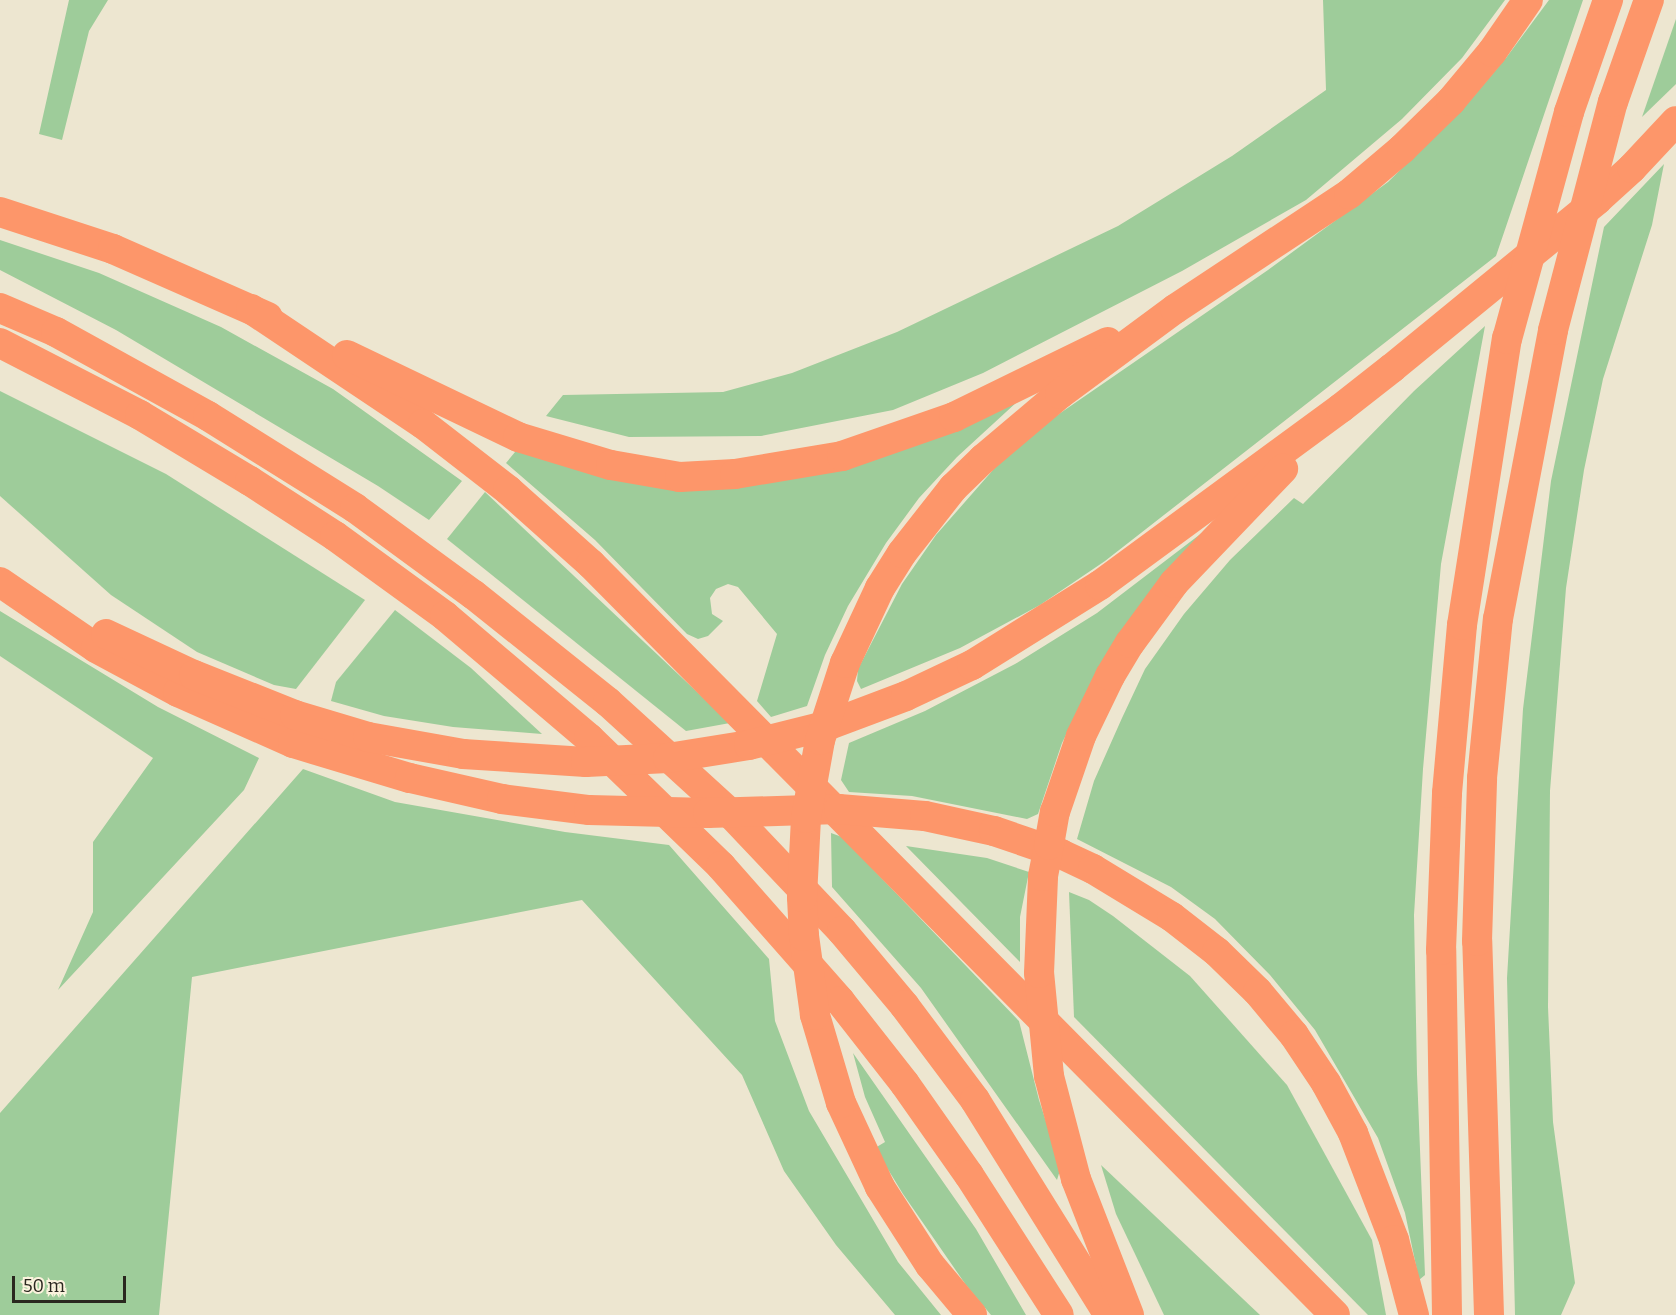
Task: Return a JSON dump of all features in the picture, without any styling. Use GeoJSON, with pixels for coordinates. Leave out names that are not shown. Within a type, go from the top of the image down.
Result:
{"type":"FeatureCollection","features":[{"type":"Feature","properties":{"kind":"highway"},"geometry":{"type":"LineString","coordinates":[[972,1315],[930,1265],[880,1187],[841,1103],[815,1015],[804,936],[803,857],[812,779],[831,702],[853,644],[880,588],[920,528],[953,488],[982,459],[1060,394],[1175,309],[1350,194],[1402,149],[1451,101],[1492,52],[1528,0]]}},
{"type":"Feature","properties":{"kind":"highway"},"geometry":{"type":"LineString","coordinates":[[1448,1315],[1441,950],[1447,793],[1462,625],[1507,339],[1569,112],[1608,0]]}},
{"type":"Feature","properties":{"kind":"highway"},"geometry":{"type":"LineString","coordinates":[[1489,1315],[1477,941],[1482,778],[1498,619],[1553,330],[1613,102],[1649,0]]}},
{"type":"Feature","properties":{"kind":"highway"},"geometry":{"type":"LineString","coordinates":[[106,633],[194,675],[295,715],[368,737],[463,754],[586,762],[668,758],[709,753],[789,736],[829,724],[906,696],[943,678],[1005,646],[1100,585],[1341,408],[1597,200],[1632,168],[1676,121]]}},
{"type":"Feature","properties":{"kind":"highway"},"geometry":{"type":"LineString","coordinates":[[0,212],[113,249],[251,309],[518,437],[611,465],[680,477],[735,474],[786,467],[842,456],[907,434],[954,417],[1175,309]]}},
{"type":"Feature","properties":{"kind":"highway"},"geometry":{"type":"LineString","coordinates":[[0,308],[56,332],[208,416],[355,508],[474,595],[608,702],[732,815],[842,931],[904,1005],[975,1100],[1109,1315]]}},
{"type":"Feature","properties":{"kind":"highway"},"geometry":{"type":"LineString","coordinates":[[251,309],[423,424],[508,490],[591,564],[1335,1315]]}},
{"type":"Feature","properties":{"kind":"highway"},"geometry":{"type":"LineString","coordinates":[[0,343],[141,416],[250,481],[335,536],[445,616],[589,738],[713,858],[846,1009],[969,1175],[1059,1315]]}},
{"type":"Feature","properties":{"kind":"highway"},"geometry":{"type":"LineString","coordinates":[[1129,1315],[1076,1179],[1056,1110],[1042,1030],[1039,939],[1043,876],[1055,812],[1081,736],[1110,675],[1151,612],[1174,583],[1341,408]]}},
{"type":"Feature","properties":{"kind":"highway"},"geometry":{"type":"LineString","coordinates":[[0,563],[38,591],[165,671],[235,707],[369,766]]}},
{"type":"Feature","properties":{"kind":"highway"},"geometry":{"type":"LineString","coordinates":[[0,582],[96,648],[178,692],[293,743],[455,790],[502,799],[589,810],[708,813],[839,809],[925,816],[971,825],[1028,841],[1061,854],[1124,885],[1217,952],[1258,992],[1294,1035],[1326,1083],[1353,1132],[1375,1185],[1406,1278],[1414,1315]]}},
{"type":"Feature","properties":{"kind":"green space"},"geometry":{"type":"Polygon","coordinates":[[[69,0],[108,0],[89,31],[62,140],[39,134],[69,0]]]}},
{"type":"Feature","properties":{"kind":"green space"},"geometry":{"type":"Polygon","coordinates":[[[1323,0],[1505,0],[1462,58],[1402,119],[1306,200],[1182,271],[983,373],[893,410],[761,436],[629,437],[546,416],[563,395],[723,392],[792,373],[897,332],[1118,226],[1232,156],[1326,90],[1323,0]]]}},
{"type":"Feature","properties":{"kind":"green space"},"geometry":{"type":"Polygon","coordinates":[[[1549,0],[1583,0],[1496,256],[1105,561],[1040,605],[960,648],[861,689],[857,681],[858,669],[902,584],[936,535],[1000,462],[1043,425],[1268,270],[1388,182],[1468,103],[1506,58],[1549,0]]]}},
{"type":"Feature","properties":{"kind":"green space"},"geometry":{"type":"Polygon","coordinates":[[[1676,19],[1676,84],[1642,117],[1676,19]]]}},
{"type":"Feature","properties":{"kind":"green space"},"geometry":{"type":"Polygon","coordinates":[[[1664,164],[1652,225],[1603,379],[1584,470],[1566,588],[1550,791],[1548,1007],[1553,1122],[1575,1283],[1561,1315],[1515,1315],[1507,978],[1523,709],[1551,481],[1604,227],[1664,164]]]}},
{"type":"Feature","properties":{"kind":"green space"},"geometry":{"type":"Polygon","coordinates":[[[0,240],[99,273],[221,327],[333,389],[462,481],[429,520],[378,486],[116,330],[0,270],[0,240]]]}},
{"type":"Feature","properties":{"kind":"green space"},"geometry":{"type":"Polygon","coordinates":[[[1485,326],[1441,564],[1423,769],[1414,915],[1417,1074],[1425,1275],[1419,1280],[1405,1213],[1378,1138],[1315,1030],[1270,975],[1215,919],[1171,887],[1077,839],[1094,781],[1145,669],[1184,614],[1230,560],[1294,498],[1303,504],[1414,391],[1485,326]]]}},
{"type":"Feature","properties":{"kind":"green space"},"geometry":{"type":"Polygon","coordinates":[[[0,391],[166,474],[365,600],[296,689],[274,685],[197,652],[111,595],[0,496],[0,391]]]}},
{"type":"Feature","properties":{"kind":"green space"},"geometry":{"type":"Polygon","coordinates":[[[1018,401],[957,457],[919,498],[886,543],[848,606],[825,655],[807,706],[771,717],[757,701],[777,634],[738,587],[728,584],[716,589],[710,598],[712,614],[723,621],[708,636],[698,639],[687,634],[595,540],[506,463],[520,446],[672,483],[1018,401]]]}},
{"type":"Feature","properties":{"kind":"green space"},"geometry":{"type":"Polygon","coordinates":[[[485,492],[730,723],[686,731],[447,539],[485,492]]]}},
{"type":"Feature","properties":{"kind":"green space"},"geometry":{"type":"Polygon","coordinates":[[[1207,529],[1088,691],[1062,743],[1038,814],[1027,819],[912,796],[849,792],[841,780],[849,743],[925,711],[1015,664],[1097,613],[1207,529]]]}},
{"type":"Feature","properties":{"kind":"green space"},"geometry":{"type":"Polygon","coordinates":[[[395,610],[471,668],[542,734],[453,727],[384,716],[331,701],[336,682],[395,610]]]}},
{"type":"Feature","properties":{"kind":"green space"},"geometry":{"type":"Polygon","coordinates":[[[0,611],[158,707],[259,758],[244,790],[58,990],[93,912],[93,842],[153,758],[0,656],[0,611]]]}},
{"type":"Feature","properties":{"kind":"green space"},"geometry":{"type":"Polygon","coordinates":[[[303,769],[395,802],[565,832],[669,845],[769,959],[775,1021],[809,1111],[898,1262],[941,1315],[895,1315],[836,1245],[784,1171],[742,1075],[582,900],[192,977],[159,1315],[0,1315],[0,1113],[303,769]]]}},
{"type":"Feature","properties":{"kind":"green space"},"geometry":{"type":"Polygon","coordinates":[[[831,833],[842,837],[1019,1021],[1039,1100],[1061,1167],[1057,1180],[921,988],[832,887],[831,833]]]}},
{"type":"Feature","properties":{"kind":"green space"},"geometry":{"type":"Polygon","coordinates":[[[906,846],[987,858],[1029,872],[1020,917],[1020,962],[906,846]]]}},
{"type":"Feature","properties":{"kind":"green space"},"geometry":{"type":"Polygon","coordinates":[[[1069,892],[1089,900],[1113,916],[1190,976],[1287,1085],[1372,1240],[1386,1315],[1368,1315],[1074,1017],[1069,892]]]}},
{"type":"Feature","properties":{"kind":"green space"},"geometry":{"type":"Polygon","coordinates":[[[853,1053],[976,1229],[1026,1315],[991,1315],[966,1285],[903,1194],[875,1148],[885,1142],[865,1097],[853,1053]]]}},
{"type":"Feature","properties":{"kind":"green space"},"geometry":{"type":"Polygon","coordinates":[[[1101,1165],[1260,1315],[1164,1315],[1116,1214],[1101,1165]]]}}]}
